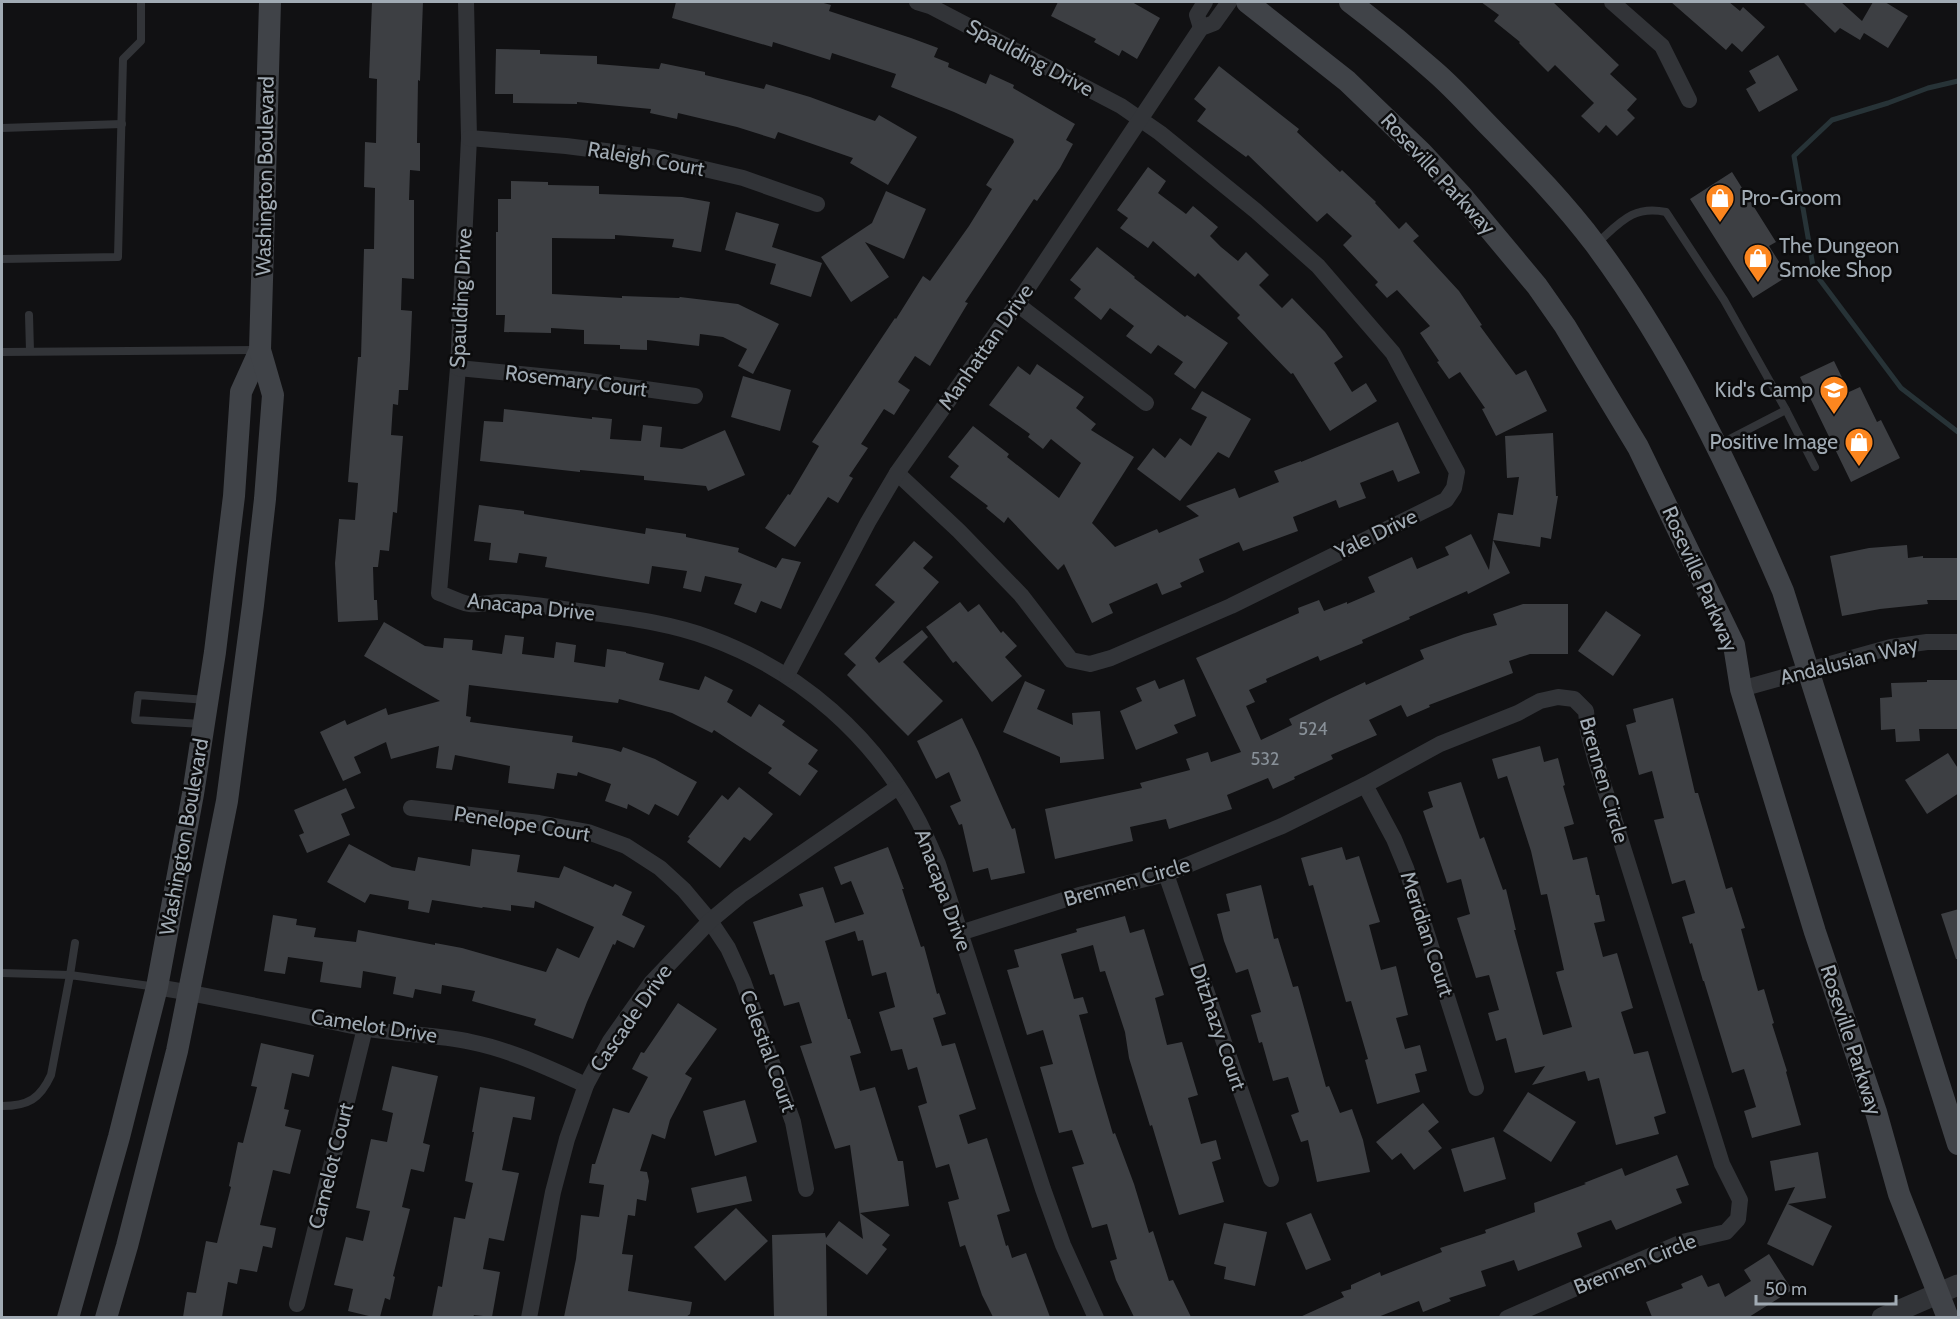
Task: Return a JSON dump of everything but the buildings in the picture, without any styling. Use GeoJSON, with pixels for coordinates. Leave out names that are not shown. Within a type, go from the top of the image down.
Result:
{"type":"FeatureCollection","features":[{"type":"Feature","properties":{"kind":"main road","name":"Washington Boulevard"},"geometry":{"type":"LineString","coordinates":[[105,1317],[124,1256],[177,1051],[227,801],[247,658],[264,511],[273,395],[260,350],[270,2]]}},
{"type":"Feature","properties":{"kind":"main road","name":"Roseville Parkway"},"geometry":{"type":"LineString","coordinates":[[1247,2],[1347,81],[1414,145],[1462,196],[1537,286],[1599,380],[1643,456],[1734,645],[1741,689],[1815,932],[1876,1112],[1899,1194],[1948,1290],[1948,1317]]}},
{"type":"Feature","properties":{"kind":"main road"},"geometry":{"type":"LineString","coordinates":[[1350,2],[1436,72],[1556,195],[1595,244],[1660,343],[1717,446],[1747,507],[1783,591],[1959,1144]]}},
{"type":"Feature","properties":{"kind":"main road","name":"Washington Boulevard"},"geometry":{"type":"LineString","coordinates":[[68,1317],[122,1127],[157,987],[208,700],[234,496],[241,392],[260,350]]}},
{"type":"Feature","properties":{"kind":"street","name":"Spaulding Drive"},"geometry":{"type":"LineString","coordinates":[[439,593],[458,368],[469,138],[466,2]]}},
{"type":"Feature","properties":{"kind":"street","name":"Spaulding Drive"},"geometry":{"type":"LineString","coordinates":[[917,2],[930,6],[1121,106],[1141,120]]}},
{"type":"Feature","properties":{"kind":"street","name":"Manhattan Drive"},"geometry":{"type":"LineString","coordinates":[[1201,28],[1197,15],[1205,2]]}},
{"type":"Feature","properties":{"kind":"street","name":"Manhattan Drive"},"geometry":{"type":"LineString","coordinates":[[787,675],[868,522],[897,473],[1017,304],[1201,28],[1214,23],[1229,2]]}},
{"type":"Feature","properties":{"kind":"street"},"geometry":{"type":"LineString","coordinates":[[1612,2],[1662,46],[1689,100]]}},
{"type":"Feature","properties":{"kind":"street","name":"Yale Drive"},"geometry":{"type":"LineString","coordinates":[[897,473],[959,531],[1021,595],[1071,660],[1090,664],[1111,658],[1231,606],[1446,500],[1454,488],[1457,472],[1393,353],[1318,266],[1256,211],[1141,120]]}},
{"type":"Feature","properties":{"kind":"street","name":"Raleigh Court"},"geometry":{"type":"LineString","coordinates":[[469,138],[566,146],[653,157],[742,178],[817,204]]}},
{"type":"Feature","properties":{"kind":"street"},"geometry":{"type":"LineString","coordinates":[[1017,304],[1146,403]]}},
{"type":"Feature","properties":{"kind":"street","name":"Rosemary Court"},"geometry":{"type":"LineString","coordinates":[[458,368],[581,380],[695,396]]}},
{"type":"Feature","properties":{"kind":"street","name":"Anacapa Drive"},"geometry":{"type":"LineString","coordinates":[[439,593],[469,604],[504,602],[662,624],[709,638],[757,658],[787,675],[818,698],[870,748],[898,787],[919,822],[938,864],[1042,1189],[1063,1245],[1096,1317]]}},
{"type":"Feature","properties":{"kind":"street","name":"Andalusian Way"},"geometry":{"type":"LineString","coordinates":[[1741,689],[1891,647],[1927,642],[1959,642]]}},
{"type":"Feature","properties":{"kind":"street","name":"Brennen Circle"},"geometry":{"type":"LineString","coordinates":[[960,933],[1079,895],[1166,874],[1282,826],[1365,785],[1440,744],[1518,713],[1540,701],[1558,697],[1574,699],[1586,711],[1588,732],[1595,758],[1718,1153],[1740,1200],[1738,1220],[1726,1232],[1682,1242],[1507,1317]]}},
{"type":"Feature","properties":{"kind":"street","name":"Meridian Court"},"geometry":{"type":"LineString","coordinates":[[1365,785],[1394,839],[1406,868],[1476,1088]]}},
{"type":"Feature","properties":{"kind":"street","name":"Cascade Drive"},"geometry":{"type":"LineString","coordinates":[[529,1317],[553,1192],[567,1139],[586,1085],[610,1041],[651,983],[710,921],[740,896],[898,787]]}},
{"type":"Feature","properties":{"kind":"street","name":"Penelope Court"},"geometry":{"type":"LineString","coordinates":[[411,808],[588,832],[626,846],[660,868],[684,890],[710,921]]}},
{"type":"Feature","properties":{"kind":"street","name":"Ditzhazy Court"},"geometry":{"type":"LineString","coordinates":[[1166,874],[1270,1179]]}},
{"type":"Feature","properties":{"kind":"street","name":"Celestial Court"},"geometry":{"type":"LineString","coordinates":[[710,921],[728,948],[774,1068],[793,1122],[806,1189]]}},
{"type":"Feature","properties":{"kind":"street","name":"Camelot Drive"},"geometry":{"type":"LineString","coordinates":[[157,987],[366,1028],[437,1035],[472,1042],[517,1055],[586,1085]]}},
{"type":"Feature","properties":{"kind":"street","name":"Camelot Court"},"geometry":{"type":"LineString","coordinates":[[297,1304],[366,1028]]}},
{"type":"Feature","properties":{"kind":"street"},"geometry":{"type":"LineString","coordinates":[[1882,1317],[1948,1290]]}},
{"type":"Feature","properties":{"kind":"lane"},"geometry":{"type":"LineString","coordinates":[[2,259],[118,257],[123,59],[141,41],[141,2]]}},
{"type":"Feature","properties":{"kind":"lane"},"geometry":{"type":"LineString","coordinates":[[2,128],[122,124]]}},
{"type":"Feature","properties":{"kind":"lane"},"geometry":{"type":"LineString","coordinates":[[1595,244],[1632,214],[1650,208],[1666,212],[1724,300],[1786,410],[1815,467]]}},
{"type":"Feature","properties":{"kind":"lane"},"geometry":{"type":"LineString","coordinates":[[29,315],[30,351]]}},
{"type":"Feature","properties":{"kind":"lane"},"geometry":{"type":"LineString","coordinates":[[2,352],[260,350]]}},
{"type":"Feature","properties":{"kind":"lane"},"geometry":{"type":"LineString","coordinates":[[1717,446],[1786,410]]}},
{"type":"Feature","properties":{"kind":"lane"},"geometry":{"type":"LineString","coordinates":[[204,724],[135,720],[138,695],[208,700]]}},
{"type":"Feature","properties":{"kind":"lane"},"geometry":{"type":"LineString","coordinates":[[2,1106],[24,1104],[35,1099],[44,1090],[51,1075],[75,943]]}},
{"type":"Feature","properties":{"kind":"lane"},"geometry":{"type":"LineString","coordinates":[[2,973],[70,975],[157,987]]}},
{"type":"Feature","properties":{"kind":"waterway"},"geometry":{"type":"LineString","coordinates":[[1958,81],[1928,88],[1832,120],[1794,156],[1814,272],[1901,388],[1958,432]]}},
{"type":"Feature","properties":{"kind":"place","name":"Pro-Groom"},"geometry":{"type":"Point","coordinates":[1720,224]}},
{"type":"Feature","properties":{"kind":"place","name":"The Dungeon Smoke Shop"},"geometry":{"type":"Point","coordinates":[1758,284]}},
{"type":"Feature","properties":{"kind":"place","name":"Kid's Camp"},"geometry":{"type":"Point","coordinates":[1834,416]}},
{"type":"Feature","properties":{"kind":"place","name":"Positive Image"},"geometry":{"type":"Point","coordinates":[1859,468]}}]}
